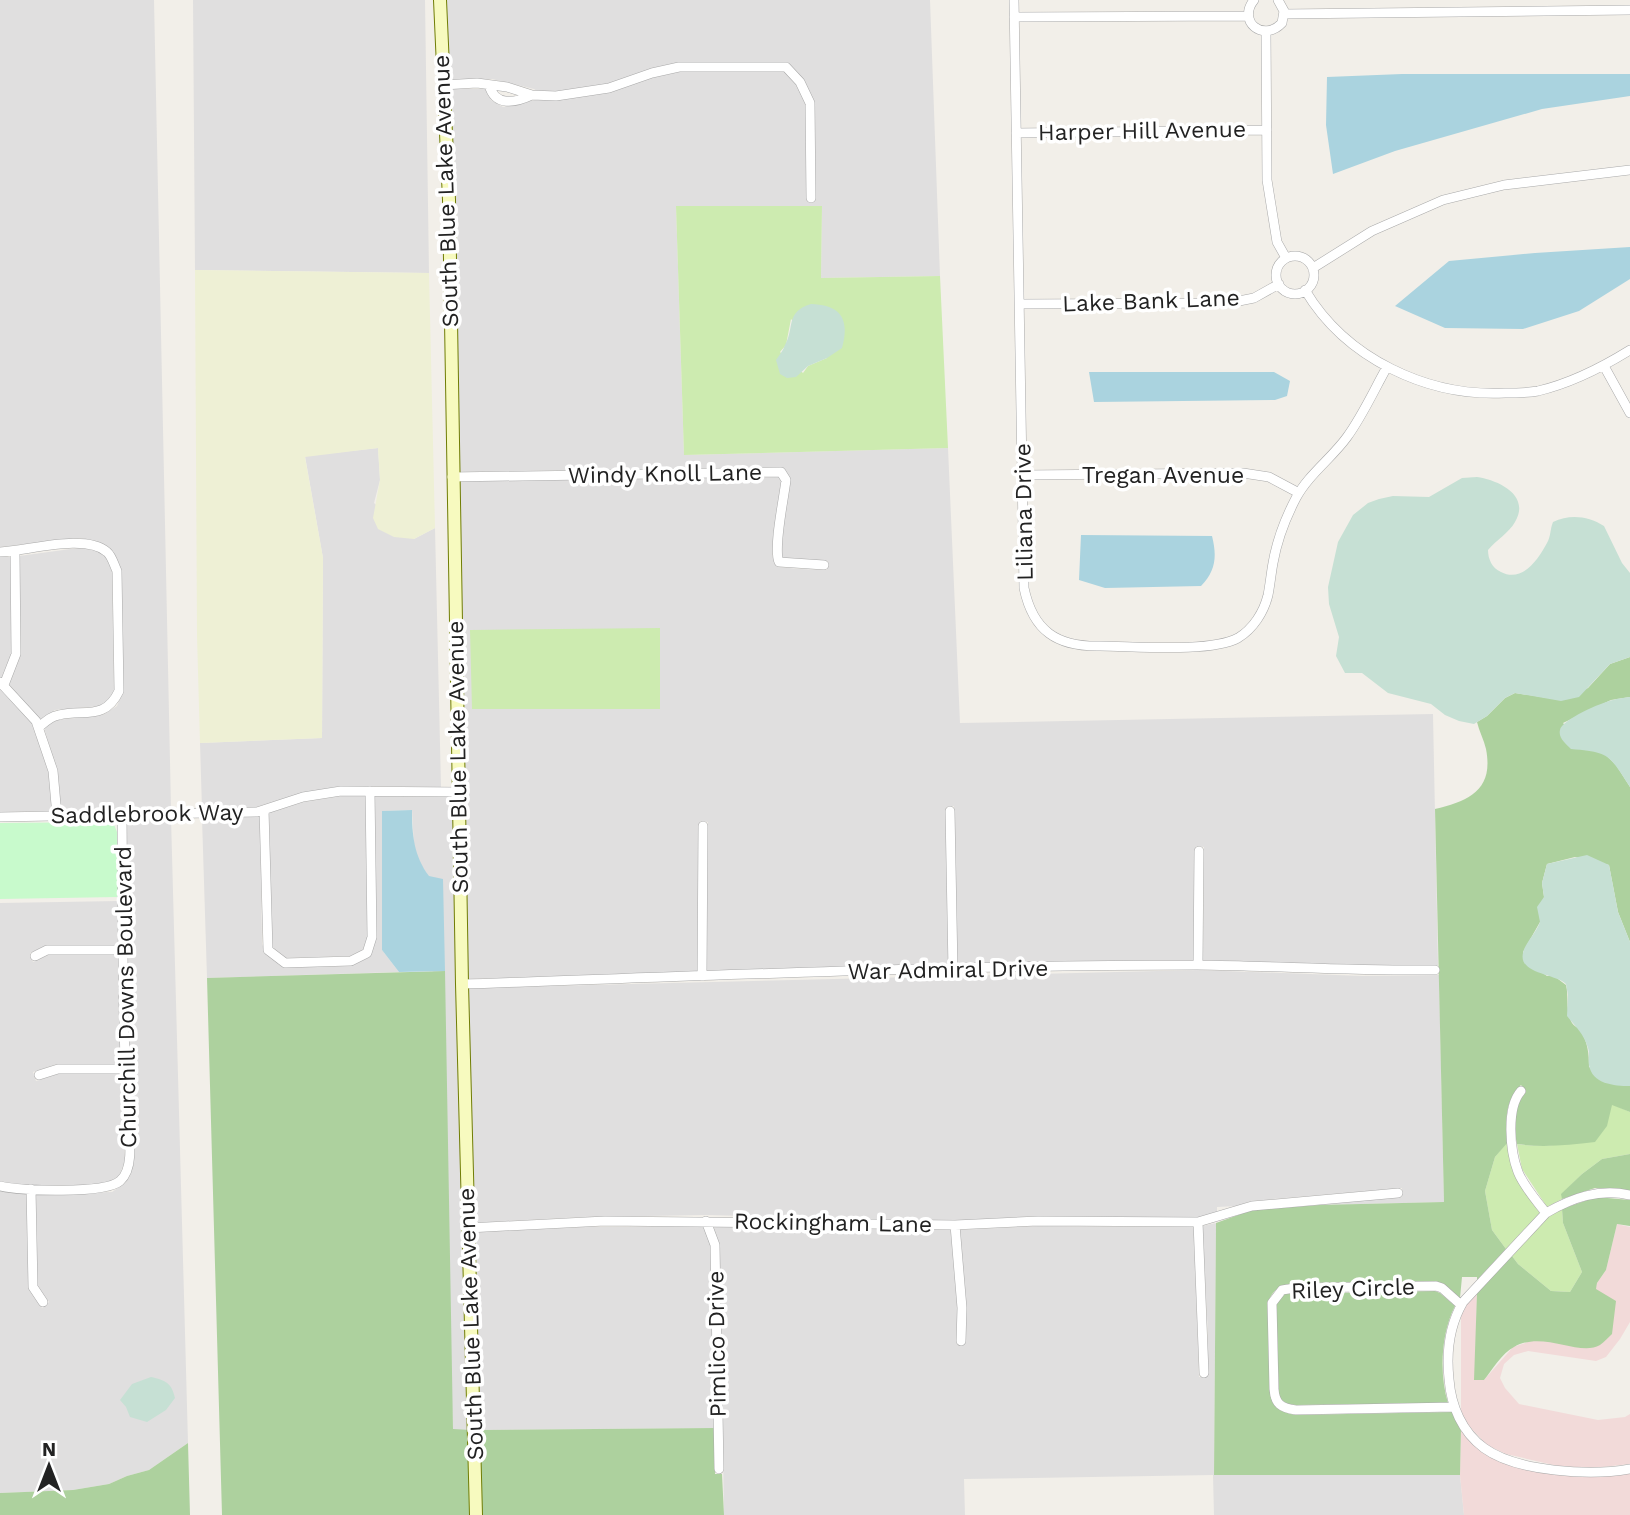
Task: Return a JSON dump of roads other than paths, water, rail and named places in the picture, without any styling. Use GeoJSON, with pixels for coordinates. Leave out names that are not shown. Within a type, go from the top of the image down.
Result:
{"type":"FeatureCollection","features":[{"type":"Feature","properties":{"kind":"main road","name":"South Blue Lake Avenue"},"geometry":{"type":"LineString","coordinates":[[440,0],[449,200],[461,984],[477,1515]]}},
{"type":"Feature","properties":{"kind":"street","name":"Liliana Drive"},"geometry":{"type":"LineString","coordinates":[[1014,0],[1024,589],[1028,606],[1037,623],[1064,642],[1086,647],[1206,646],[1238,638],[1253,626],[1265,605],[1278,542],[1298,493],[1347,437],[1387,367]]}},
{"type":"Feature","properties":{"kind":"street"},"geometry":{"type":"LineString","coordinates":[[1254,0],[1248,16],[1254,27],[1266,31],[1282,23],[1284,13],[1278,0]]}},
{"type":"Feature","properties":{"kind":"street"},"geometry":{"type":"LineString","coordinates":[[1284,13],[1630,10]]}},
{"type":"Feature","properties":{"kind":"street"},"geometry":{"type":"LineString","coordinates":[[1014,17],[1248,16]]}},
{"type":"Feature","properties":{"kind":"street"},"geometry":{"type":"LineString","coordinates":[[1266,31],[1266,180],[1277,242],[1286,258]]}},
{"type":"Feature","properties":{"kind":"street"},"geometry":{"type":"LineString","coordinates":[[443,85],[489,85],[555,96],[609,88],[679,67],[786,67],[800,82],[810,103],[811,198]]}},
{"type":"Feature","properties":{"kind":"street"},"geometry":{"type":"LineString","coordinates":[[489,85],[494,96],[502,102],[519,100],[532,94]]}},
{"type":"Feature","properties":{"kind":"street","name":"Harper Hill Avenue"},"geometry":{"type":"LineString","coordinates":[[1016,134],[1267,130]]}},
{"type":"Feature","properties":{"kind":"street"},"geometry":{"type":"LineString","coordinates":[[1313,268],[1372,231],[1443,200],[1504,184],[1630,170]]}},
{"type":"Feature","properties":{"kind":"street"},"geometry":{"type":"LineString","coordinates":[[1286,258],[1305,258],[1313,268],[1313,281],[1299,293],[1288,292],[1279,284],[1278,267],[1286,258]]}},
{"type":"Feature","properties":{"kind":"street","name":"Lake Bank Lane"},"geometry":{"type":"LineString","coordinates":[[1020,304],[1229,303],[1254,298],[1279,284]]}},
{"type":"Feature","properties":{"kind":"street"},"geometry":{"type":"LineString","coordinates":[[1305,290],[1312,303],[1334,327],[1363,352],[1387,367],[1445,389],[1479,394],[1535,392],[1575,380],[1630,350]]}},
{"type":"Feature","properties":{"kind":"street"},"geometry":{"type":"LineString","coordinates":[[1604,366],[1630,413]]}},
{"type":"Feature","properties":{"kind":"street","name":"Windy Knoll Lane"},"geometry":{"type":"LineString","coordinates":[[452,477],[781,472],[786,480],[776,556],[779,562],[824,565]]}},
{"type":"Feature","properties":{"kind":"street","name":"Tregan Avenue"},"geometry":{"type":"LineString","coordinates":[[1023,475],[1243,473],[1269,477],[1298,493]]}},
{"type":"Feature","properties":{"kind":"street"},"geometry":{"type":"LineString","coordinates":[[0,552],[78,543],[97,546],[109,553],[117,571],[119,691],[113,704],[101,711],[56,715],[39,727]]}},
{"type":"Feature","properties":{"kind":"street"},"geometry":{"type":"LineString","coordinates":[[15,552],[16,654],[2,684],[39,727],[54,771],[57,816]]}},
{"type":"Feature","properties":{"kind":"street","name":"Saddlebrook Way"},"geometry":{"type":"LineString","coordinates":[[0,817],[257,812],[303,797],[341,791],[460,792]]}},
{"type":"Feature","properties":{"kind":"street"},"geometry":{"type":"LineString","coordinates":[[264,810],[268,950],[285,963],[351,961],[366,953],[372,937],[370,791]]}},
{"type":"Feature","properties":{"kind":"street"},"geometry":{"type":"LineString","coordinates":[[950,811],[953,970]]}},
{"type":"Feature","properties":{"kind":"street","name":"Churchill Downs Boulevard"},"geometry":{"type":"LineString","coordinates":[[0,1186],[15,1189],[111,1187],[123,1179],[129,1162],[125,1069],[122,814]]}},
{"type":"Feature","properties":{"kind":"street"},"geometry":{"type":"LineString","coordinates":[[702,976],[704,826]]}},
{"type":"Feature","properties":{"kind":"street"},"geometry":{"type":"LineString","coordinates":[[1198,965],[1199,851]]}},
{"type":"Feature","properties":{"kind":"street"},"geometry":{"type":"LineString","coordinates":[[35,956],[47,950],[124,950]]}},
{"type":"Feature","properties":{"kind":"street","name":"War Admiral Drive"},"geometry":{"type":"LineString","coordinates":[[461,984],[1198,965],[1363,971],[1435,970]]}},
{"type":"Feature","properties":{"kind":"street"},"geometry":{"type":"LineString","coordinates":[[39,1075],[58,1069],[125,1069]]}},
{"type":"Feature","properties":{"kind":"street"},"geometry":{"type":"LineString","coordinates":[[1521,1091],[1514,1100],[1511,1111],[1511,1138],[1518,1171],[1531,1195],[1546,1213]]}},
{"type":"Feature","properties":{"kind":"street"},"geometry":{"type":"LineString","coordinates":[[31,1189],[33,1287],[43,1302]]}},
{"type":"Feature","properties":{"kind":"street"},"geometry":{"type":"LineString","coordinates":[[1630,1195],[1596,1192],[1561,1204],[1546,1213],[1461,1305],[1449,1339],[1448,1368],[1450,1395],[1454,1407],[1465,1428],[1485,1449],[1504,1458],[1558,1470],[1593,1473],[1630,1469]]}},
{"type":"Feature","properties":{"kind":"street","name":"Rockingham Lane"},"geometry":{"type":"LineString","coordinates":[[468,1228],[583,1222],[955,1225],[1038,1221],[1198,1222],[1251,1206],[1398,1193]]}},
{"type":"Feature","properties":{"kind":"street","name":"Pimlico Drive"},"geometry":{"type":"LineString","coordinates":[[706,1221],[715,1245],[719,1469]]}},
{"type":"Feature","properties":{"kind":"street"},"geometry":{"type":"LineString","coordinates":[[1198,1222],[1203,1373]]}},
{"type":"Feature","properties":{"kind":"street"},"geometry":{"type":"LineString","coordinates":[[955,1225],[962,1308],[961,1341]]}},
{"type":"Feature","properties":{"kind":"street","name":"Riley Circle"},"geometry":{"type":"LineString","coordinates":[[1454,1407],[1296,1410],[1279,1405],[1275,1400],[1274,1389],[1272,1303],[1282,1290],[1294,1288],[1436,1286],[1443,1288],[1461,1305]]}},
{"type":"Feature","properties":{"kind":"water"},"geometry":{"type":"Polygon","coordinates":[[[1402,74],[1630,74],[1630,96],[1542,109],[1395,151],[1333,174],[1326,125],[1327,77],[1402,74]]]}},
{"type":"Feature","properties":{"kind":"water"},"geometry":{"type":"Polygon","coordinates":[[[1630,247],[1630,279],[1579,311],[1523,329],[1445,328],[1395,306],[1449,261],[1630,247]]]}},
{"type":"Feature","properties":{"kind":"water"},"geometry":{"type":"Polygon","coordinates":[[[1089,372],[1274,372],[1290,381],[1287,396],[1275,400],[1094,402],[1089,372]]]}},
{"type":"Feature","properties":{"kind":"water"},"geometry":{"type":"Polygon","coordinates":[[[1081,535],[1212,536],[1214,563],[1210,575],[1201,586],[1105,588],[1079,580],[1081,535]]]}},
{"type":"Feature","properties":{"kind":"water"},"geometry":{"type":"Polygon","coordinates":[[[412,810],[413,837],[420,861],[429,876],[443,879],[445,971],[399,972],[382,950],[382,811],[412,810]]]}}]}
